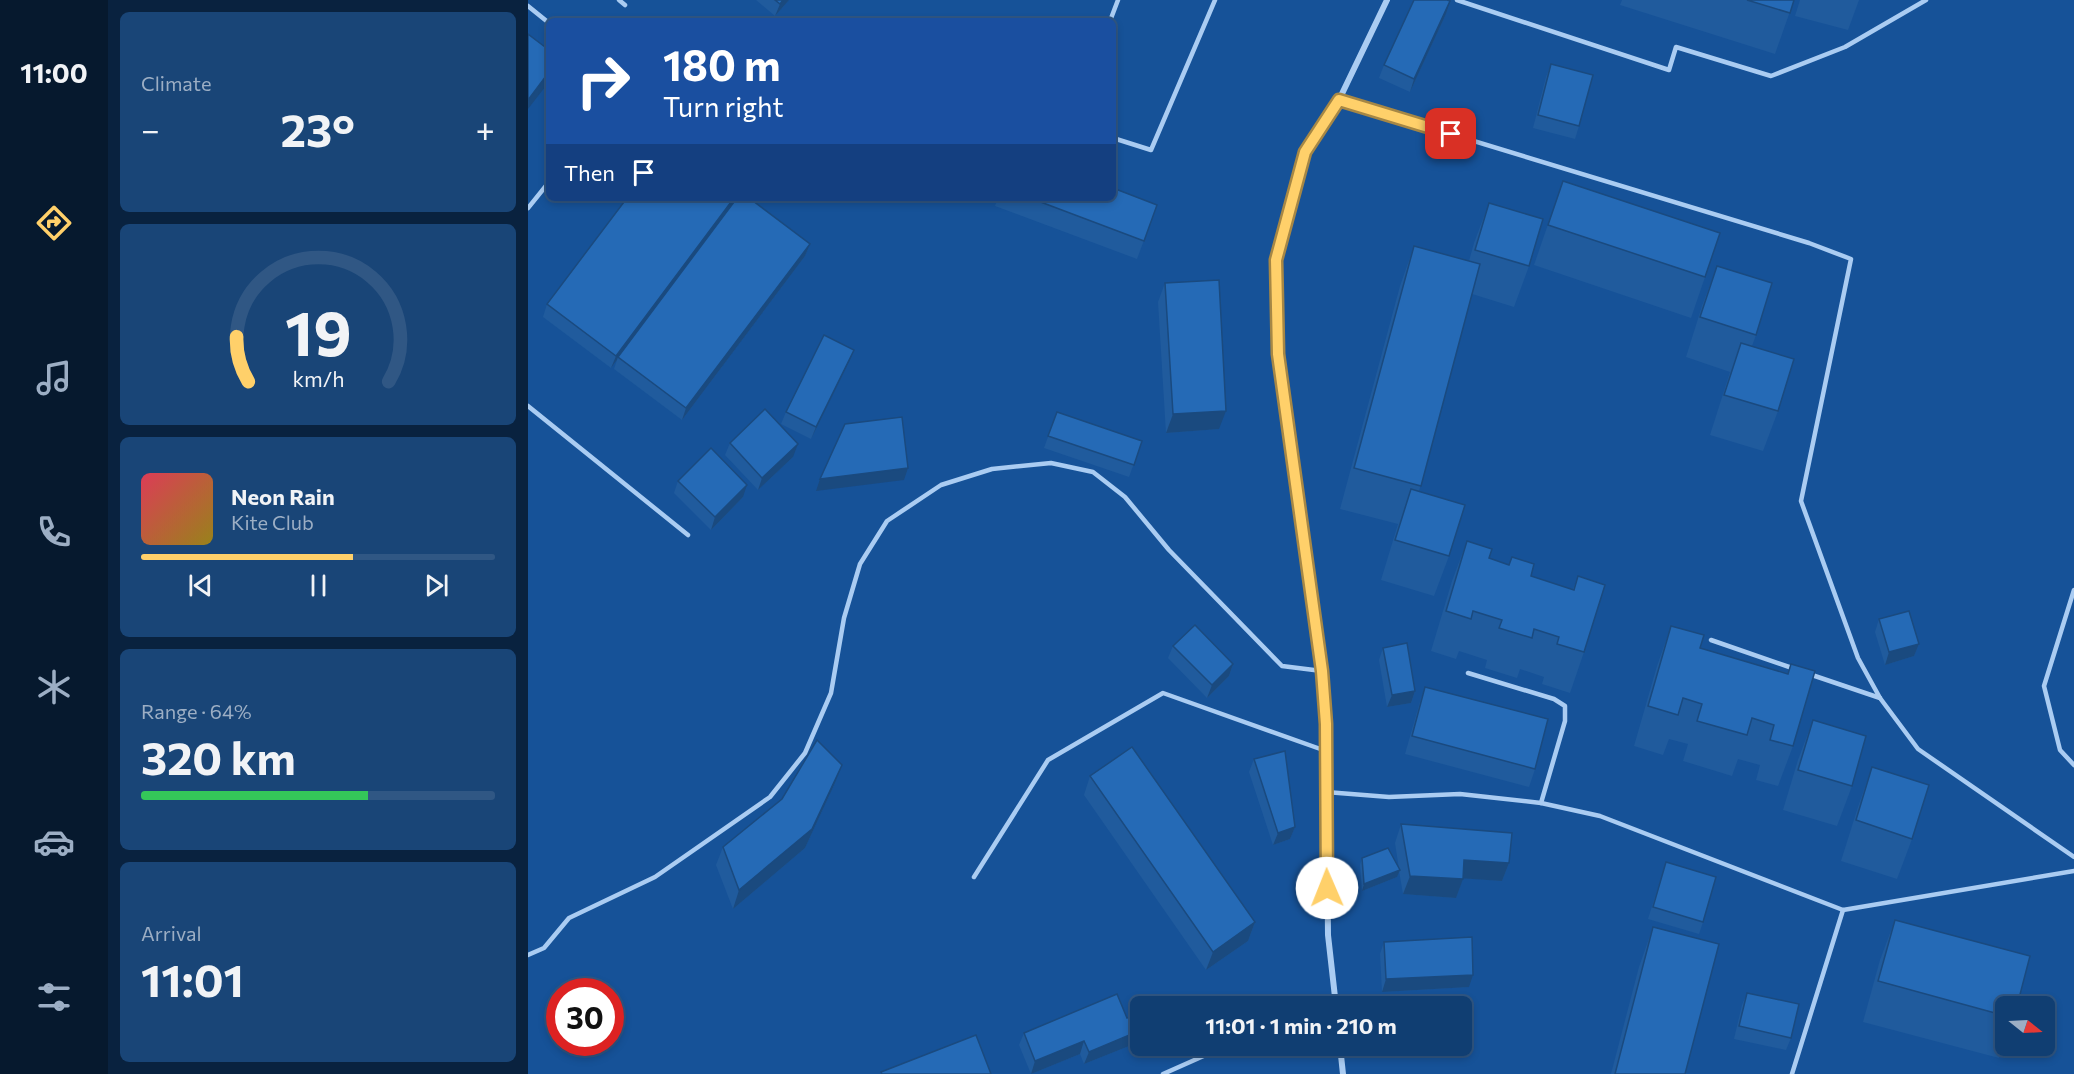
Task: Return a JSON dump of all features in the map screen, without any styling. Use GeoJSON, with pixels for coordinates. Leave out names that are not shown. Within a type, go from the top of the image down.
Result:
{"type":"FeatureCollection","features":[{"type":"Feature","properties":{"kind":"street"},"geometry":{"type":"LineString","coordinates":[[1334,996],[1328,935],[1326,751],[1322,671],[1278,354],[1276,260],[1305,152],[1339,100],[1387,0]]}},
{"type":"Feature","properties":{"kind":"street"},"geometry":{"type":"LineString","coordinates":[[1341,1056],[1343,1074]]}},
{"type":"Feature","properties":{"kind":"lane"},"geometry":{"type":"LineString","coordinates":[[619,0],[625,4]]}},
{"type":"Feature","properties":{"kind":"lane"},"geometry":{"type":"LineString","coordinates":[[1111,18],[1119,0]]}},
{"type":"Feature","properties":{"kind":"lane"},"geometry":{"type":"LineString","coordinates":[[1116,139],[1151,150],[1215,0]]}},
{"type":"Feature","properties":{"kind":"lane"},"geometry":{"type":"LineString","coordinates":[[1457,0],[1669,70],[1676,47],[1771,76],[1845,47],[1926,0]]}},
{"type":"Feature","properties":{"kind":"lane"},"geometry":{"type":"LineString","coordinates":[[528,6],[546,21]]}},
{"type":"Feature","properties":{"kind":"lane"},"geometry":{"type":"LineString","coordinates":[[1339,100],[1809,243],[1851,259],[1802,501],[1858,658],[1880,698],[1918,749],[2074,857]]}},
{"type":"Feature","properties":{"kind":"lane"},"geometry":{"type":"LineString","coordinates":[[528,208],[546,186]]}},
{"type":"Feature","properties":{"kind":"lane"},"geometry":{"type":"LineString","coordinates":[[528,406],[688,535]]}},
{"type":"Feature","properties":{"kind":"lane"},"geometry":{"type":"LineString","coordinates":[[528,955],[544,948],[569,918],[655,876],[770,797],[805,753],[831,693],[844,618],[860,564],[886,521],[941,485],[992,469],[1051,462],[1093,472],[1125,497],[1169,550],[1282,666],[1322,671]]}},
{"type":"Feature","properties":{"kind":"lane"},"geometry":{"type":"LineString","coordinates":[[2074,590],[2044,686],[2060,750],[2074,765]]}},
{"type":"Feature","properties":{"kind":"lane"},"geometry":{"type":"LineString","coordinates":[[1711,640],[1880,698]]}},
{"type":"Feature","properties":{"kind":"lane"},"geometry":{"type":"LineString","coordinates":[[1468,673],[1554,699],[1565,706],[1565,721],[1541,803]]}},
{"type":"Feature","properties":{"kind":"lane"},"geometry":{"type":"LineString","coordinates":[[974,877],[1048,760],[1163,693],[1326,751]]}},
{"type":"Feature","properties":{"kind":"lane"},"geometry":{"type":"LineString","coordinates":[[1326,792],[1389,797],[1460,794],[1541,803],[1600,816],[1843,910],[2074,871]]}},
{"type":"Feature","properties":{"kind":"lane"},"geometry":{"type":"LineString","coordinates":[[1792,1074],[1843,910]]}},
{"type":"Feature","properties":{"kind":"lane"},"geometry":{"type":"LineString","coordinates":[[1163,1074],[1204,1056]]}},
{"type":"Feature","properties":{"kind":"building"},"geometry":{"type":"Polygon","coordinates":[[[1414,0],[1450,1],[1414,79],[1384,65],[1414,0]]]}},
{"type":"Feature","properties":{"kind":"building"},"geometry":{"type":"Polygon","coordinates":[[[1747,0],[1794,0],[1790,13],[1747,0]]]}},
{"type":"Feature","properties":{"kind":"building"},"geometry":{"type":"Polygon","coordinates":[[[528,34],[546,48],[546,76],[528,100],[528,34]]]}},
{"type":"Feature","properties":{"kind":"building"},"geometry":{"type":"Polygon","coordinates":[[[1551,64],[1593,75],[1579,126],[1538,115],[1551,64]]]}},
{"type":"Feature","properties":{"kind":"building"},"geometry":{"type":"Polygon","coordinates":[[[1563,181],[1720,233],[1705,277],[1548,225],[1563,181]]]}},
{"type":"Feature","properties":{"kind":"building"},"geometry":{"type":"Polygon","coordinates":[[[1116,189],[1157,205],[1144,241],[1038,201],[1116,201],[1116,189]]]}},
{"type":"Feature","properties":{"kind":"building"},"geometry":{"type":"Polygon","coordinates":[[[625,201],[732,201],[616,356],[547,304],[625,201]]]}},
{"type":"Feature","properties":{"kind":"building"},"geometry":{"type":"Polygon","coordinates":[[[735,201],[753,201],[810,244],[686,408],[618,357],[735,201]]]}},
{"type":"Feature","properties":{"kind":"building"},"geometry":{"type":"Polygon","coordinates":[[[1489,203],[1543,219],[1529,266],[1475,250],[1489,203]]]}},
{"type":"Feature","properties":{"kind":"building"},"geometry":{"type":"Polygon","coordinates":[[[1414,246],[1480,264],[1421,486],[1354,468],[1414,246]]]}},
{"type":"Feature","properties":{"kind":"building"},"geometry":{"type":"Polygon","coordinates":[[[1717,266],[1772,283],[1756,335],[1700,317],[1717,266]]]}},
{"type":"Feature","properties":{"kind":"building"},"geometry":{"type":"Polygon","coordinates":[[[1219,280],[1226,411],[1173,414],[1165,283],[1219,280]]]}},
{"type":"Feature","properties":{"kind":"building"},"geometry":{"type":"Polygon","coordinates":[[[824,335],[854,350],[816,427],[786,412],[824,335]]]}},
{"type":"Feature","properties":{"kind":"building"},"geometry":{"type":"Polygon","coordinates":[[[1741,343],[1794,359],[1778,411],[1724,395],[1741,343]]]}},
{"type":"Feature","properties":{"kind":"building"},"geometry":{"type":"Polygon","coordinates":[[[765,409],[798,444],[762,478],[730,443],[765,409]]]}},
{"type":"Feature","properties":{"kind":"building"},"geometry":{"type":"Polygon","coordinates":[[[1057,412],[1142,441],[1134,465],[1048,436],[1057,412]]]}},
{"type":"Feature","properties":{"kind":"building"},"geometry":{"type":"Polygon","coordinates":[[[902,417],[908,468],[820,479],[845,424],[902,417]]]}},
{"type":"Feature","properties":{"kind":"building"},"geometry":{"type":"Polygon","coordinates":[[[711,448],[747,485],[715,517],[678,481],[711,448]]]}},
{"type":"Feature","properties":{"kind":"building"},"geometry":{"type":"Polygon","coordinates":[[[1411,489],[1465,505],[1449,556],[1395,540],[1411,489]]]}},
{"type":"Feature","properties":{"kind":"building"},"geometry":{"type":"Polygon","coordinates":[[[1467,541],[1492,549],[1489,558],[1509,565],[1512,557],[1534,564],[1531,576],[1574,590],[1578,576],[1605,585],[1584,652],[1557,644],[1559,637],[1534,629],[1532,638],[1499,628],[1502,620],[1473,611],[1471,619],[1446,611],[1467,541]]]}},
{"type":"Feature","properties":{"kind":"building"},"geometry":{"type":"Polygon","coordinates":[[[1909,611],[1919,644],[1889,652],[1879,619],[1909,611]]]}},
{"type":"Feature","properties":{"kind":"building"},"geometry":{"type":"Polygon","coordinates":[[[1195,625],[1233,664],[1212,685],[1173,646],[1195,625]]]}},
{"type":"Feature","properties":{"kind":"building"},"geometry":{"type":"Polygon","coordinates":[[[1671,626],[1704,635],[1700,648],[1788,674],[1791,664],[1815,671],[1793,746],[1770,740],[1774,725],[1752,718],[1747,735],[1697,721],[1702,704],[1683,698],[1678,715],[1648,706],[1671,626]]]}},
{"type":"Feature","properties":{"kind":"building"},"geometry":{"type":"Polygon","coordinates":[[[1407,643],[1415,691],[1392,695],[1383,648],[1407,643]]]}},
{"type":"Feature","properties":{"kind":"building"},"geometry":{"type":"Polygon","coordinates":[[[1425,687],[1548,719],[1535,769],[1412,736],[1425,687]]]}},
{"type":"Feature","properties":{"kind":"building"},"geometry":{"type":"Polygon","coordinates":[[[1813,720],[1866,736],[1852,786],[1798,770],[1813,720]]]}},
{"type":"Feature","properties":{"kind":"building"},"geometry":{"type":"Polygon","coordinates":[[[817,740],[842,765],[812,829],[739,890],[723,847],[782,799],[817,740]]]}},
{"type":"Feature","properties":{"kind":"building"},"geometry":{"type":"Polygon","coordinates":[[[1132,747],[1255,922],[1213,952],[1090,776],[1132,747]]]}},
{"type":"Feature","properties":{"kind":"building"},"geometry":{"type":"Polygon","coordinates":[[[1285,751],[1295,827],[1278,833],[1254,759],[1285,751]]]}},
{"type":"Feature","properties":{"kind":"building"},"geometry":{"type":"Polygon","coordinates":[[[1872,767],[1929,785],[1912,839],[1856,820],[1872,767]]]}},
{"type":"Feature","properties":{"kind":"building"},"geometry":{"type":"Polygon","coordinates":[[[1401,824],[1512,833],[1509,863],[1464,860],[1463,879],[1410,876],[1401,824]]]}},
{"type":"Feature","properties":{"kind":"building"},"geometry":{"type":"Polygon","coordinates":[[[1388,848],[1400,870],[1364,884],[1362,858],[1388,848]]]}},
{"type":"Feature","properties":{"kind":"building"},"geometry":{"type":"Polygon","coordinates":[[[1666,862],[1716,877],[1703,922],[1653,907],[1666,862]]]}},
{"type":"Feature","properties":{"kind":"building"},"geometry":{"type":"Polygon","coordinates":[[[1895,920],[2030,956],[2020,996],[1995,996],[1995,1013],[1878,981],[1895,920]]]}},
{"type":"Feature","properties":{"kind":"building"},"geometry":{"type":"Polygon","coordinates":[[[1653,927],[1719,944],[1685,1074],[1615,1074],[1653,927]]]}},
{"type":"Feature","properties":{"kind":"building"},"geometry":{"type":"Polygon","coordinates":[[[1472,937],[1473,975],[1386,979],[1384,942],[1472,937]]]}},
{"type":"Feature","properties":{"kind":"building"},"geometry":{"type":"Polygon","coordinates":[[[1747,993],[1799,1004],[1791,1038],[1739,1026],[1747,993]]]}},
{"type":"Feature","properties":{"kind":"building"},"geometry":{"type":"Polygon","coordinates":[[[1117,994],[1127,1018],[1130,1017],[1130,1035],[1089,1052],[1084,1041],[1035,1061],[1024,1033],[1117,994]]]}},
{"type":"Feature","properties":{"kind":"building"},"geometry":{"type":"Polygon","coordinates":[[[976,1035],[991,1074],[882,1074],[881,1072],[976,1035]]]}},
{"type":"Feature","properties":{"kind":"route"},"geometry":{"type":"LineString","coordinates":[[1327,888],[1326,724],[1322,671],[1278,354],[1276,260],[1305,152],[1339,100],[1451,134]]}}]}
